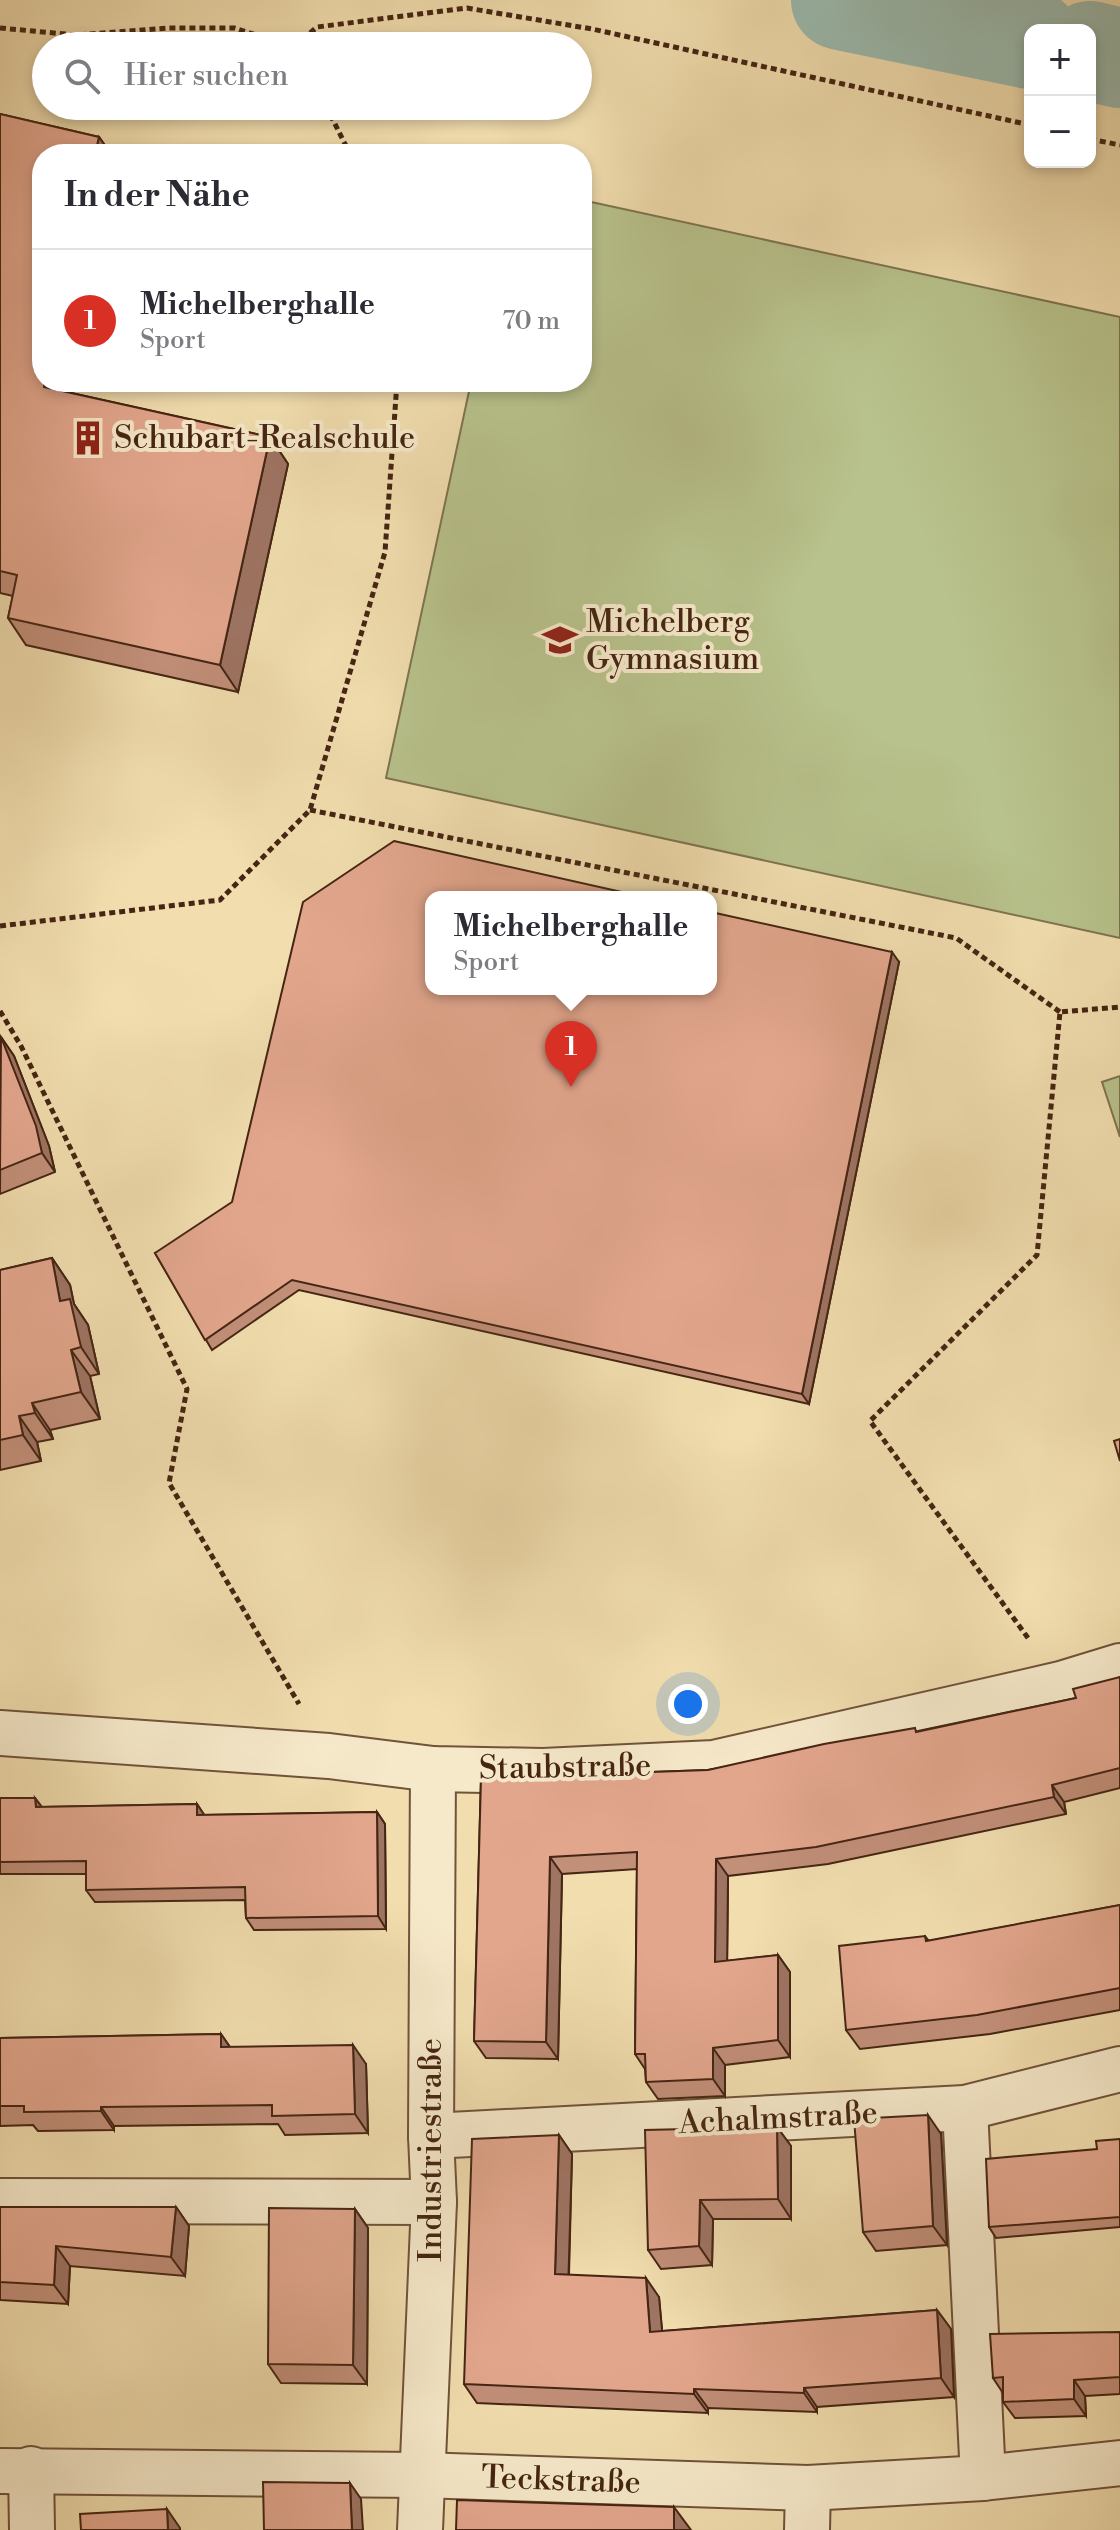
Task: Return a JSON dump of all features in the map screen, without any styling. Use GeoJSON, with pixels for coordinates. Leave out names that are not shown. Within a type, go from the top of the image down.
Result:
{"type":"FeatureCollection","features":[{"type":"Feature","properties":{"kind":"street","name":"Staubstraße"},"geometry":{"type":"LineString","coordinates":[[0,1733],[329,1756],[433,1769],[543,1771],[714,1763],[1061,1684],[1120,1666]]}},
{"type":"Feature","properties":{"kind":"street","name":"Industriestraße"},"geometry":{"type":"LineString","coordinates":[[420,2530],[434,2202],[431,2136],[433,1769]]}},
{"type":"Feature","properties":{"kind":"street","name":"Achalmstraße"},"geometry":{"type":"LineString","coordinates":[[431,2136],[965,2108],[1120,2069]]}},
{"type":"Feature","properties":{"kind":"street"},"geometry":{"type":"LineString","coordinates":[[965,2108],[983,2478]]}},
{"type":"Feature","properties":{"kind":"street"},"geometry":{"type":"LineString","coordinates":[[0,2201],[434,2202]]}},
{"type":"Feature","properties":{"kind":"street","name":"Teckstraße"},"geometry":{"type":"LineString","coordinates":[[16,2470],[420,2475],[808,2509],[983,2478],[1120,2463]]}},
{"type":"Feature","properties":{"kind":"street"},"geometry":{"type":"LineString","coordinates":[[16,2470],[32,2530]]}},
{"type":"Feature","properties":{"kind":"path"},"geometry":{"type":"LineString","coordinates":[[311,32],[317,27],[467,8],[592,29],[1024,124]]}},
{"type":"Feature","properties":{"kind":"path"},"geometry":{"type":"LineString","coordinates":[[0,28],[43,32]]}},
{"type":"Feature","properties":{"kind":"path"},"geometry":{"type":"LineString","coordinates":[[116,32],[234,28],[247,32]]}},
{"type":"Feature","properties":{"kind":"path"},"geometry":{"type":"LineString","coordinates":[[333,120],[345,144]]}},
{"type":"Feature","properties":{"kind":"path"},"geometry":{"type":"LineString","coordinates":[[1096,140],[1120,145]]}},
{"type":"Feature","properties":{"kind":"path"},"geometry":{"type":"LineString","coordinates":[[0,926],[220,900],[310,810],[385,552],[396,392]]}},
{"type":"Feature","properties":{"kind":"path"},"geometry":{"type":"LineString","coordinates":[[310,810],[956,938],[1060,1012],[1120,1007]]}},
{"type":"Feature","properties":{"kind":"path"},"geometry":{"type":"LineString","coordinates":[[0,1011],[21,1046],[187,1389],[169,1483],[329,1756]]}},
{"type":"Feature","properties":{"kind":"path"},"geometry":{"type":"LineString","coordinates":[[1060,1012],[1037,1255],[870,1421],[1061,1684]]}},
{"type":"Feature","properties":{"kind":"green space"},"geometry":{"type":"Polygon","coordinates":[[[592,202],[1120,317],[1120,938],[386,778],[469,392],[592,392],[592,202]]]}},
{"type":"Feature","properties":{"kind":"green space"},"geometry":{"type":"Polygon","coordinates":[[[1120,1076],[1120,1137],[1102,1082],[1120,1076]]]}},
{"type":"Feature","properties":{"kind":"building","name":"Schubart-Realschule"},"geometry":{"type":"Polygon","coordinates":[[[0,114],[99,137],[97,144],[32,144],[32,392],[67,392],[270,437],[220,665],[8,618],[17,575],[0,571],[0,114]]]}},
{"type":"Feature","properties":{"kind":"building"},"geometry":{"type":"Polygon","coordinates":[[[394,841],[617,891],[425,891],[425,995],[717,995],[717,913],[892,952],[802,1394],[292,1280],[205,1340],[155,1253],[232,1202],[303,902],[394,841]]]}},
{"type":"Feature","properties":{"kind":"building"},"geometry":{"type":"Polygon","coordinates":[[[1,1037],[36,1126],[42,1153],[0,1170],[1,1037]]]}},
{"type":"Feature","properties":{"kind":"building"},"geometry":{"type":"Polygon","coordinates":[[[52,1258],[60,1301],[70,1299],[81,1347],[71,1350],[81,1392],[32,1403],[35,1413],[19,1416],[23,1435],[0,1440],[0,1270],[52,1258]]]}},
{"type":"Feature","properties":{"kind":"building"},"geometry":{"type":"Polygon","coordinates":[[[1120,1439],[1120,1461],[1114,1441],[1120,1439]]]}},
{"type":"Feature","properties":{"kind":"building"},"geometry":{"type":"Polygon","coordinates":[[[1120,1677],[1120,1768],[1052,1785],[1054,1797],[816,1847],[716,1859],[715,1962],[778,1955],[778,2040],[713,2048],[713,2079],[646,2082],[645,2054],[635,2054],[637,1852],[550,1857],[546,2042],[474,2041],[481,1778],[708,1770],[824,1744],[915,1728],[916,1732],[1076,1698],[1073,1689],[1120,1677]]]}},
{"type":"Feature","properties":{"kind":"building"},"geometry":{"type":"Polygon","coordinates":[[[0,1798],[35,1798],[36,1807],[197,1804],[197,1815],[377,1812],[378,1916],[246,1918],[245,1887],[86,1890],[86,1861],[0,1862],[0,1798]]]}},
{"type":"Feature","properties":{"kind":"building"},"geometry":{"type":"Polygon","coordinates":[[[1120,1905],[1120,1988],[977,2015],[846,2030],[839,1946],[925,1936],[926,1941],[1120,1905]]]}},
{"type":"Feature","properties":{"kind":"building"},"geometry":{"type":"Polygon","coordinates":[[[221,2034],[221,2047],[353,2045],[355,2114],[272,2116],[272,2105],[101,2107],[101,2111],[24,2112],[24,2106],[0,2106],[0,2038],[221,2034]]]}},
{"type":"Feature","properties":{"kind":"building"},"geometry":{"type":"Polygon","coordinates":[[[928,2115],[933,2226],[863,2232],[854,2119],[928,2115]]]}},
{"type":"Feature","properties":{"kind":"building"},"geometry":{"type":"Polygon","coordinates":[[[777,2127],[778,2199],[700,2200],[699,2246],[648,2250],[645,2130],[777,2127]]]}},
{"type":"Feature","properties":{"kind":"building"},"geometry":{"type":"Polygon","coordinates":[[[559,2135],[555,2274],[646,2278],[650,2332],[937,2310],[941,2378],[804,2388],[804,2393],[694,2389],[694,2394],[464,2384],[472,2139],[559,2135]]]}},
{"type":"Feature","properties":{"kind":"building"},"geometry":{"type":"Polygon","coordinates":[[[1120,2139],[1120,2217],[989,2227],[986,2159],[1097,2149],[1096,2141],[1120,2139]]]}},
{"type":"Feature","properties":{"kind":"building"},"geometry":{"type":"Polygon","coordinates":[[[0,2207],[176,2207],[171,2257],[56,2246],[54,2285],[0,2282],[0,2207]]]}},
{"type":"Feature","properties":{"kind":"building"},"geometry":{"type":"Polygon","coordinates":[[[269,2208],[355,2209],[353,2365],[268,2364],[269,2208]]]}},
{"type":"Feature","properties":{"kind":"building"},"geometry":{"type":"Polygon","coordinates":[[[1120,2332],[1120,2377],[1074,2380],[1074,2399],[1003,2402],[1003,2377],[993,2378],[990,2334],[1120,2332]]]}},
{"type":"Feature","properties":{"kind":"building"},"geometry":{"type":"Polygon","coordinates":[[[263,2482],[350,2483],[352,2530],[264,2530],[263,2482]]]}},
{"type":"Feature","properties":{"kind":"building"},"geometry":{"type":"Polygon","coordinates":[[[457,2500],[674,2507],[674,2530],[456,2530],[457,2500]]]}},
{"type":"Feature","properties":{"kind":"building"},"geometry":{"type":"Polygon","coordinates":[[[167,2509],[168,2530],[81,2530],[80,2514],[167,2509]]]}},
{"type":"Feature","properties":{"kind":"waterway"},"geometry":{"type":"LineString","coordinates":[[841,0],[1024,38]]}},
{"type":"Feature","properties":{"kind":"waterway"},"geometry":{"type":"LineString","coordinates":[[1096,52],[1120,58]]}},
{"type":"Feature","properties":{"kind":"place","name":"Schubart-Realschule"},"geometry":{"type":"Point","coordinates":[88,438]}},
{"type":"Feature","properties":{"kind":"place","name":"Michelberg Gymnasium"},"geometry":{"type":"Point","coordinates":[560,640]}},
{"type":"Feature","properties":{"kind":"place","name":"Michelberghalle"},"geometry":{"type":"Point","coordinates":[571,1087]}}]}
